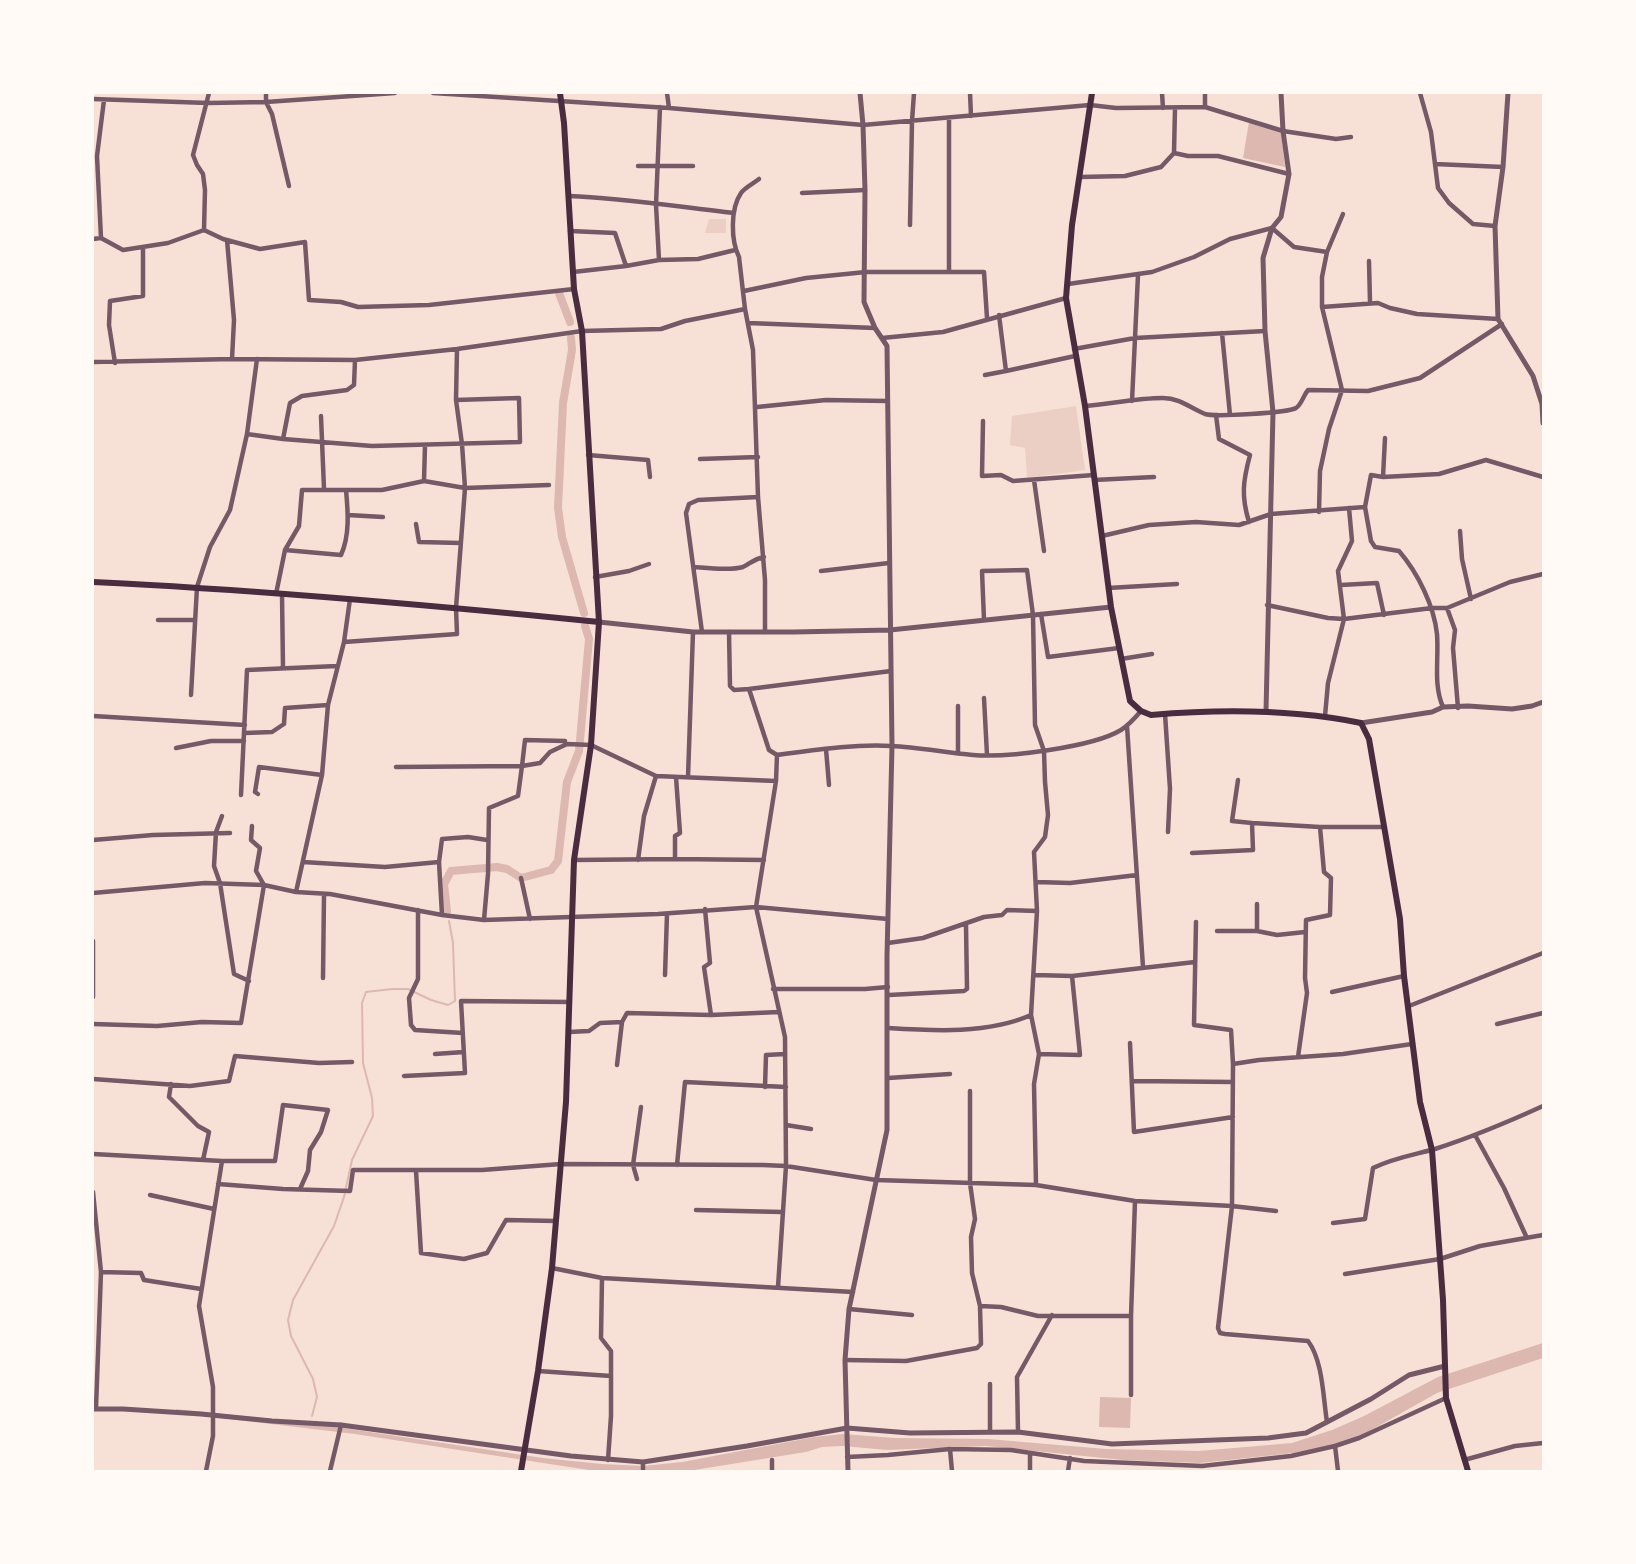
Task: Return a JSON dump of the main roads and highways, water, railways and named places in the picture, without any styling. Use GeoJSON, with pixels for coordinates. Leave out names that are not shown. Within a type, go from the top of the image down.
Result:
{"type":"FeatureCollection","features":[{"type":"Feature","properties":{"kind":"main road"},"geometry":{"type":"LineString","coordinates":[[521,1467],[538,1371],[552,1268],[569,1032],[574,860],[591,745],[599,622],[582,331],[574,289],[560,93]]}},
{"type":"Feature","properties":{"kind":"main road"},"geometry":{"type":"LineString","coordinates":[[1092,93],[1072,225],[1066,298],[1085,406],[1111,607],[1130,701],[1141,711],[1151,715],[1266,711],[1325,716],[1361,723],[1369,739],[1400,919],[1404,976],[1420,1102],[1432,1150],[1440,1259],[1446,1397],[1468,1471]]}},
{"type":"Feature","properties":{"kind":"main road"},"geometry":{"type":"LineString","coordinates":[[93,582],[197,587],[350,599],[599,622]]}},
{"type":"Feature","properties":{"kind":"waterway"},"geometry":{"type":"LineString","coordinates":[[559,293],[570,322]]}},
{"type":"Feature","properties":{"kind":"waterway"},"geometry":{"type":"LineString","coordinates":[[571,338],[572,350],[563,403],[558,508],[562,537],[584,613]]}},
{"type":"Feature","properties":{"kind":"waterway"},"geometry":{"type":"LineString","coordinates":[[447,911],[444,884],[451,871],[497,867],[507,869],[521,878],[551,870],[558,861],[567,782],[579,751],[589,639],[585,626]]}},
{"type":"Feature","properties":{"kind":"waterway"},"geometry":{"type":"LineString","coordinates":[[312,1416],[317,1397],[313,1379],[291,1336],[288,1320],[293,1300],[334,1226],[344,1197],[352,1160],[373,1116],[372,1098],[363,1063],[362,1003],[366,992],[392,989],[408,989],[448,1005],[455,1001],[453,943],[449,921]]}}]}
